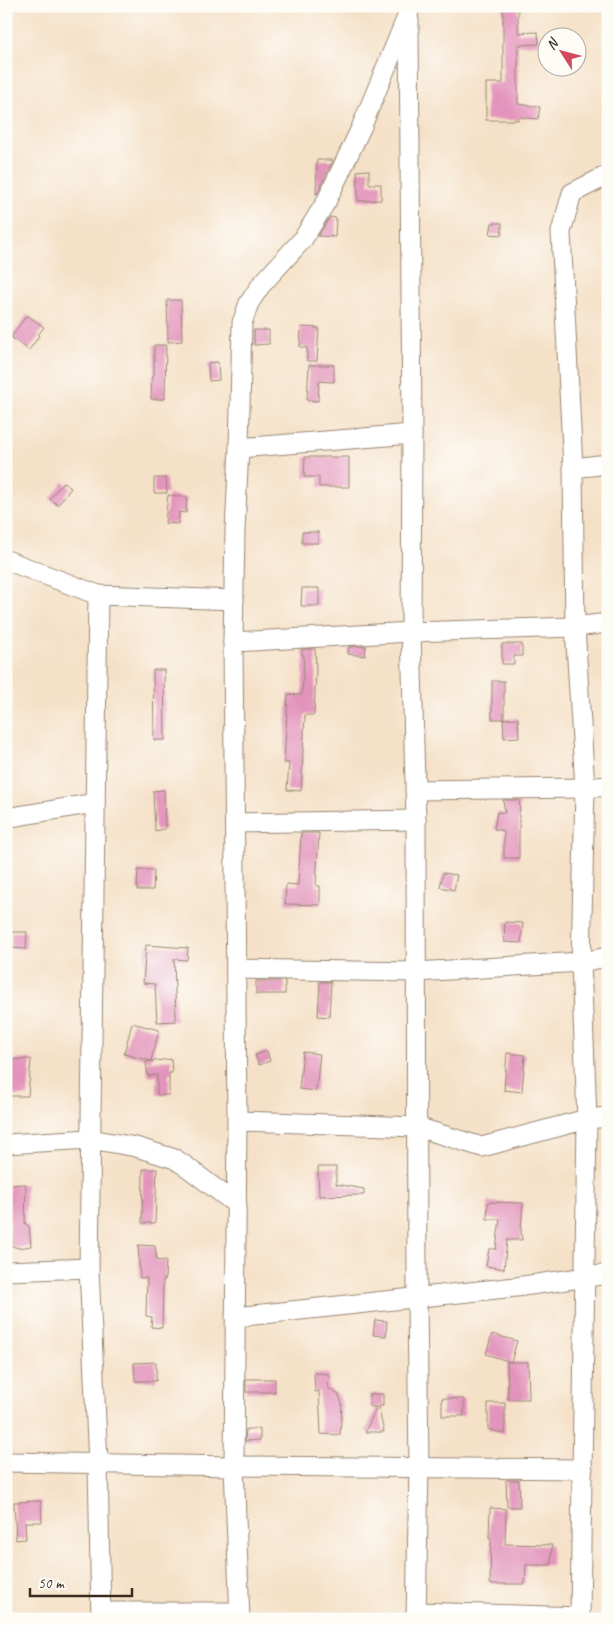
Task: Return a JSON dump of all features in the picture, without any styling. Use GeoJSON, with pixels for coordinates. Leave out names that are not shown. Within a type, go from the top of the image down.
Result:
{"type":"FeatureCollection","features":[{"type":"Feature","properties":{"kind":"street"},"geometry":{"type":"LineString","coordinates":[[409,9],[412,434],[410,632],[416,820],[419,1468],[416,1615],[580,1618],[588,1119],[582,962],[584,788],[575,627],[573,468],[561,232],[572,193],[608,175]]}},
{"type":"Feature","properties":{"kind":"street"},"geometry":{"type":"LineString","coordinates":[[98,595],[89,1268],[98,1464],[101,1616],[240,1615],[234,1466],[237,1121],[233,642],[242,323],[248,302],[303,239],[326,202],[361,128],[409,9]]}},
{"type":"Feature","properties":{"kind":"street"},"geometry":{"type":"LineString","coordinates":[[239,448],[412,434]]}},
{"type":"Feature","properties":{"kind":"street"},"geometry":{"type":"LineString","coordinates":[[573,468],[608,464]]}},
{"type":"Feature","properties":{"kind":"street"},"geometry":{"type":"LineString","coordinates":[[6,560],[98,595],[234,600]]}},
{"type":"Feature","properties":{"kind":"street"},"geometry":{"type":"LineString","coordinates":[[233,642],[410,632],[575,627],[608,623]]}},
{"type":"Feature","properties":{"kind":"street"},"geometry":{"type":"LineString","coordinates":[[415,790],[584,788],[608,786]]}},
{"type":"Feature","properties":{"kind":"street"},"geometry":{"type":"LineString","coordinates":[[6,818],[95,803]]}},
{"type":"Feature","properties":{"kind":"street"},"geometry":{"type":"LineString","coordinates":[[235,823],[416,820]]}},
{"type":"Feature","properties":{"kind":"street"},"geometry":{"type":"LineString","coordinates":[[236,969],[416,972],[582,962],[608,957]]}},
{"type":"Feature","properties":{"kind":"street"},"geometry":{"type":"LineString","coordinates":[[237,1121],[417,1127],[482,1147],[588,1119],[608,1117]]}},
{"type":"Feature","properties":{"kind":"street"},"geometry":{"type":"LineString","coordinates":[[6,1144],[90,1139],[136,1147],[175,1159],[237,1205]]}},
{"type":"Feature","properties":{"kind":"street"},"geometry":{"type":"LineString","coordinates":[[6,1271],[89,1268]]}},
{"type":"Feature","properties":{"kind":"street"},"geometry":{"type":"LineString","coordinates":[[235,1317],[417,1299],[608,1274]]}},
{"type":"Feature","properties":{"kind":"street"},"geometry":{"type":"LineString","coordinates":[[6,1462],[583,1469]]}},
{"type":"Feature","properties":{"kind":"building"},"geometry":{"type":"Polygon","coordinates":[[[503,8],[518,8],[518,33],[536,32],[536,44],[518,45],[518,104],[540,107],[538,119],[518,117],[518,120],[486,120],[486,83],[503,83],[503,8]]]}},
{"type":"Feature","properties":{"kind":"building"},"geometry":{"type":"Polygon","coordinates":[[[317,160],[333,160],[316,194],[317,160]]]}},
{"type":"Feature","properties":{"kind":"building"},"geometry":{"type":"Polygon","coordinates":[[[369,170],[369,184],[381,184],[381,200],[358,201],[357,171],[369,170]]]}},
{"type":"Feature","properties":{"kind":"building"},"geometry":{"type":"Polygon","coordinates":[[[330,217],[336,218],[335,237],[318,236],[330,217]]]}},
{"type":"Feature","properties":{"kind":"building"},"geometry":{"type":"Polygon","coordinates":[[[492,223],[502,223],[502,235],[490,234],[492,223]]]}},
{"type":"Feature","properties":{"kind":"building"},"geometry":{"type":"Polygon","coordinates":[[[167,300],[181,300],[182,341],[168,342],[167,300]]]}},
{"type":"Feature","properties":{"kind":"building"},"geometry":{"type":"Polygon","coordinates":[[[27,315],[44,327],[29,350],[11,337],[27,315]]]}},
{"type":"Feature","properties":{"kind":"building"},"geometry":{"type":"Polygon","coordinates":[[[301,327],[319,328],[317,361],[307,361],[307,348],[300,347],[301,327]]]}},
{"type":"Feature","properties":{"kind":"building"},"geometry":{"type":"Polygon","coordinates":[[[254,330],[269,330],[269,344],[254,345],[254,330]]]}},
{"type":"Feature","properties":{"kind":"building"},"geometry":{"type":"Polygon","coordinates":[[[154,345],[166,345],[165,399],[151,399],[152,375],[154,375],[154,345]]]}},
{"type":"Feature","properties":{"kind":"building"},"geometry":{"type":"Polygon","coordinates":[[[218,362],[219,380],[209,381],[208,363],[218,362]]]}},
{"type":"Feature","properties":{"kind":"building"},"geometry":{"type":"Polygon","coordinates":[[[309,365],[334,365],[334,382],[319,381],[318,401],[307,400],[309,365]]]}},
{"type":"Feature","properties":{"kind":"building"},"geometry":{"type":"Polygon","coordinates":[[[305,457],[349,457],[349,487],[319,487],[319,477],[304,477],[305,457]]]}},
{"type":"Feature","properties":{"kind":"building"},"geometry":{"type":"Polygon","coordinates":[[[154,478],[166,478],[167,493],[154,493],[154,478]]]}},
{"type":"Feature","properties":{"kind":"building"},"geometry":{"type":"Polygon","coordinates":[[[63,482],[71,488],[58,505],[50,499],[63,482]]]}},
{"type":"Feature","properties":{"kind":"building"},"geometry":{"type":"Polygon","coordinates":[[[168,495],[187,497],[186,513],[179,512],[178,524],[165,523],[168,495]]]}},
{"type":"Feature","properties":{"kind":"building"},"geometry":{"type":"Polygon","coordinates":[[[302,532],[318,532],[318,543],[302,543],[302,532]]]}},
{"type":"Feature","properties":{"kind":"building"},"geometry":{"type":"Polygon","coordinates":[[[302,588],[319,588],[319,606],[301,606],[302,588]]]}},
{"type":"Feature","properties":{"kind":"building"},"geometry":{"type":"Polygon","coordinates":[[[502,644],[522,644],[522,656],[514,656],[514,664],[502,664],[502,644]]]}},
{"type":"Feature","properties":{"kind":"building"},"geometry":{"type":"Polygon","coordinates":[[[366,646],[365,656],[348,654],[349,647],[366,646]]]}},
{"type":"Feature","properties":{"kind":"building"},"geometry":{"type":"Polygon","coordinates":[[[302,649],[315,649],[316,669],[314,715],[305,715],[301,791],[287,790],[289,763],[284,763],[288,694],[302,695],[304,655],[302,655],[302,649]]]}},
{"type":"Feature","properties":{"kind":"building"},"geometry":{"type":"Polygon","coordinates":[[[153,670],[164,670],[165,740],[154,740],[153,670]]]}},
{"type":"Feature","properties":{"kind":"building"},"geometry":{"type":"Polygon","coordinates":[[[492,681],[504,681],[504,719],[492,719],[492,681]]]}},
{"type":"Feature","properties":{"kind":"building"},"geometry":{"type":"Polygon","coordinates":[[[518,718],[519,737],[504,738],[503,719],[518,718]]]}},
{"type":"Feature","properties":{"kind":"building"},"geometry":{"type":"Polygon","coordinates":[[[164,790],[165,829],[155,831],[153,791],[164,790]]]}},
{"type":"Feature","properties":{"kind":"building"},"geometry":{"type":"Polygon","coordinates":[[[503,800],[519,800],[519,858],[504,858],[504,831],[494,829],[497,812],[505,813],[503,800]]]}},
{"type":"Feature","properties":{"kind":"building"},"geometry":{"type":"Polygon","coordinates":[[[301,833],[319,833],[316,886],[320,886],[320,905],[285,904],[286,884],[298,885],[301,833]]]}},
{"type":"Feature","properties":{"kind":"building"},"geometry":{"type":"Polygon","coordinates":[[[138,870],[154,870],[153,890],[137,890],[138,870]]]}},
{"type":"Feature","properties":{"kind":"building"},"geometry":{"type":"Polygon","coordinates":[[[443,873],[457,875],[454,890],[440,887],[443,873]]]}},
{"type":"Feature","properties":{"kind":"building"},"geometry":{"type":"Polygon","coordinates":[[[505,922],[523,923],[521,943],[504,942],[505,922]]]}},
{"type":"Feature","properties":{"kind":"building"},"geometry":{"type":"Polygon","coordinates":[[[12,932],[27,932],[26,949],[11,948],[12,932]]]}},
{"type":"Feature","properties":{"kind":"building"},"geometry":{"type":"Polygon","coordinates":[[[146,945],[188,948],[187,960],[174,959],[176,1021],[157,1022],[155,984],[143,983],[146,945]]]}},
{"type":"Feature","properties":{"kind":"building"},"geometry":{"type":"Polygon","coordinates":[[[256,981],[285,981],[285,994],[256,994],[256,981]]]}},
{"type":"Feature","properties":{"kind":"building"},"geometry":{"type":"Polygon","coordinates":[[[320,982],[331,982],[329,1017],[318,1016],[320,982]]]}},
{"type":"Feature","properties":{"kind":"building"},"geometry":{"type":"Polygon","coordinates":[[[132,1023],[159,1030],[151,1061],[124,1054],[132,1023]]]}},
{"type":"Feature","properties":{"kind":"building"},"geometry":{"type":"Polygon","coordinates":[[[267,1051],[270,1061],[259,1065],[255,1055],[267,1051]]]}},
{"type":"Feature","properties":{"kind":"building"},"geometry":{"type":"Polygon","coordinates":[[[303,1052],[320,1054],[316,1091],[299,1089],[303,1052]]]}},
{"type":"Feature","properties":{"kind":"building"},"geometry":{"type":"Polygon","coordinates":[[[507,1053],[525,1055],[522,1092],[504,1090],[507,1053]]]}},
{"type":"Feature","properties":{"kind":"building"},"geometry":{"type":"Polygon","coordinates":[[[31,1059],[28,1096],[10,1096],[12,1060],[31,1059]]]}},
{"type":"Feature","properties":{"kind":"building"},"geometry":{"type":"Polygon","coordinates":[[[171,1059],[172,1073],[169,1073],[169,1095],[157,1095],[157,1075],[148,1076],[146,1062],[171,1059]]]}},
{"type":"Feature","properties":{"kind":"building"},"geometry":{"type":"Polygon","coordinates":[[[318,1167],[336,1167],[336,1184],[364,1189],[364,1195],[319,1196],[318,1167]]]}},
{"type":"Feature","properties":{"kind":"building"},"geometry":{"type":"Polygon","coordinates":[[[143,1169],[157,1169],[155,1223],[142,1223],[143,1169]]]}},
{"type":"Feature","properties":{"kind":"building"},"geometry":{"type":"Polygon","coordinates":[[[26,1184],[25,1224],[29,1226],[31,1246],[18,1248],[10,1245],[9,1185],[26,1184]]]}},
{"type":"Feature","properties":{"kind":"building"},"geometry":{"type":"Polygon","coordinates":[[[488,1202],[523,1203],[522,1240],[507,1240],[504,1269],[486,1266],[489,1249],[496,1249],[500,1219],[487,1219],[488,1202]]]}},
{"type":"Feature","properties":{"kind":"building"},"geometry":{"type":"Polygon","coordinates":[[[138,1245],[155,1246],[157,1261],[166,1260],[165,1280],[163,1280],[162,1328],[151,1327],[152,1317],[146,1316],[147,1278],[140,1278],[138,1245]]]}},
{"type":"Feature","properties":{"kind":"building"},"geometry":{"type":"Polygon","coordinates":[[[375,1320],[387,1321],[386,1336],[373,1335],[375,1320]]]}},
{"type":"Feature","properties":{"kind":"building"},"geometry":{"type":"Polygon","coordinates":[[[492,1334],[517,1341],[511,1362],[486,1354],[492,1334]]]}},
{"type":"Feature","properties":{"kind":"building"},"geometry":{"type":"Polygon","coordinates":[[[156,1362],[156,1381],[135,1381],[134,1363],[156,1362]]]}},
{"type":"Feature","properties":{"kind":"building"},"geometry":{"type":"Polygon","coordinates":[[[507,1362],[528,1362],[529,1399],[508,1399],[507,1362]]]}},
{"type":"Feature","properties":{"kind":"building"},"geometry":{"type":"Polygon","coordinates":[[[314,1373],[329,1374],[328,1388],[339,1395],[342,1404],[340,1435],[321,1434],[319,1391],[315,1392],[314,1373]]]}},
{"type":"Feature","properties":{"kind":"building"},"geometry":{"type":"Polygon","coordinates":[[[246,1379],[275,1379],[275,1392],[246,1392],[246,1379]]]}},
{"type":"Feature","properties":{"kind":"building"},"geometry":{"type":"Polygon","coordinates":[[[369,1394],[383,1394],[383,1406],[378,1406],[384,1432],[365,1432],[377,1407],[370,1407],[369,1394]]]}},
{"type":"Feature","properties":{"kind":"building"},"geometry":{"type":"Polygon","coordinates":[[[442,1398],[464,1399],[464,1416],[442,1416],[442,1398]]]}},
{"type":"Feature","properties":{"kind":"building"},"geometry":{"type":"Polygon","coordinates":[[[488,1403],[505,1403],[505,1434],[488,1429],[488,1403]]]}},
{"type":"Feature","properties":{"kind":"building"},"geometry":{"type":"Polygon","coordinates":[[[246,1429],[260,1429],[260,1440],[245,1441],[246,1429]]]}},
{"type":"Feature","properties":{"kind":"building"},"geometry":{"type":"Polygon","coordinates":[[[506,1480],[519,1480],[520,1507],[507,1507],[506,1480]]]}},
{"type":"Feature","properties":{"kind":"building"},"geometry":{"type":"Polygon","coordinates":[[[41,1501],[42,1522],[25,1522],[26,1539],[16,1540],[14,1502],[41,1501]]]}},
{"type":"Feature","properties":{"kind":"building"},"geometry":{"type":"Polygon","coordinates":[[[490,1508],[506,1509],[505,1544],[552,1545],[551,1565],[526,1565],[525,1584],[490,1584],[490,1508]]]}}]}
